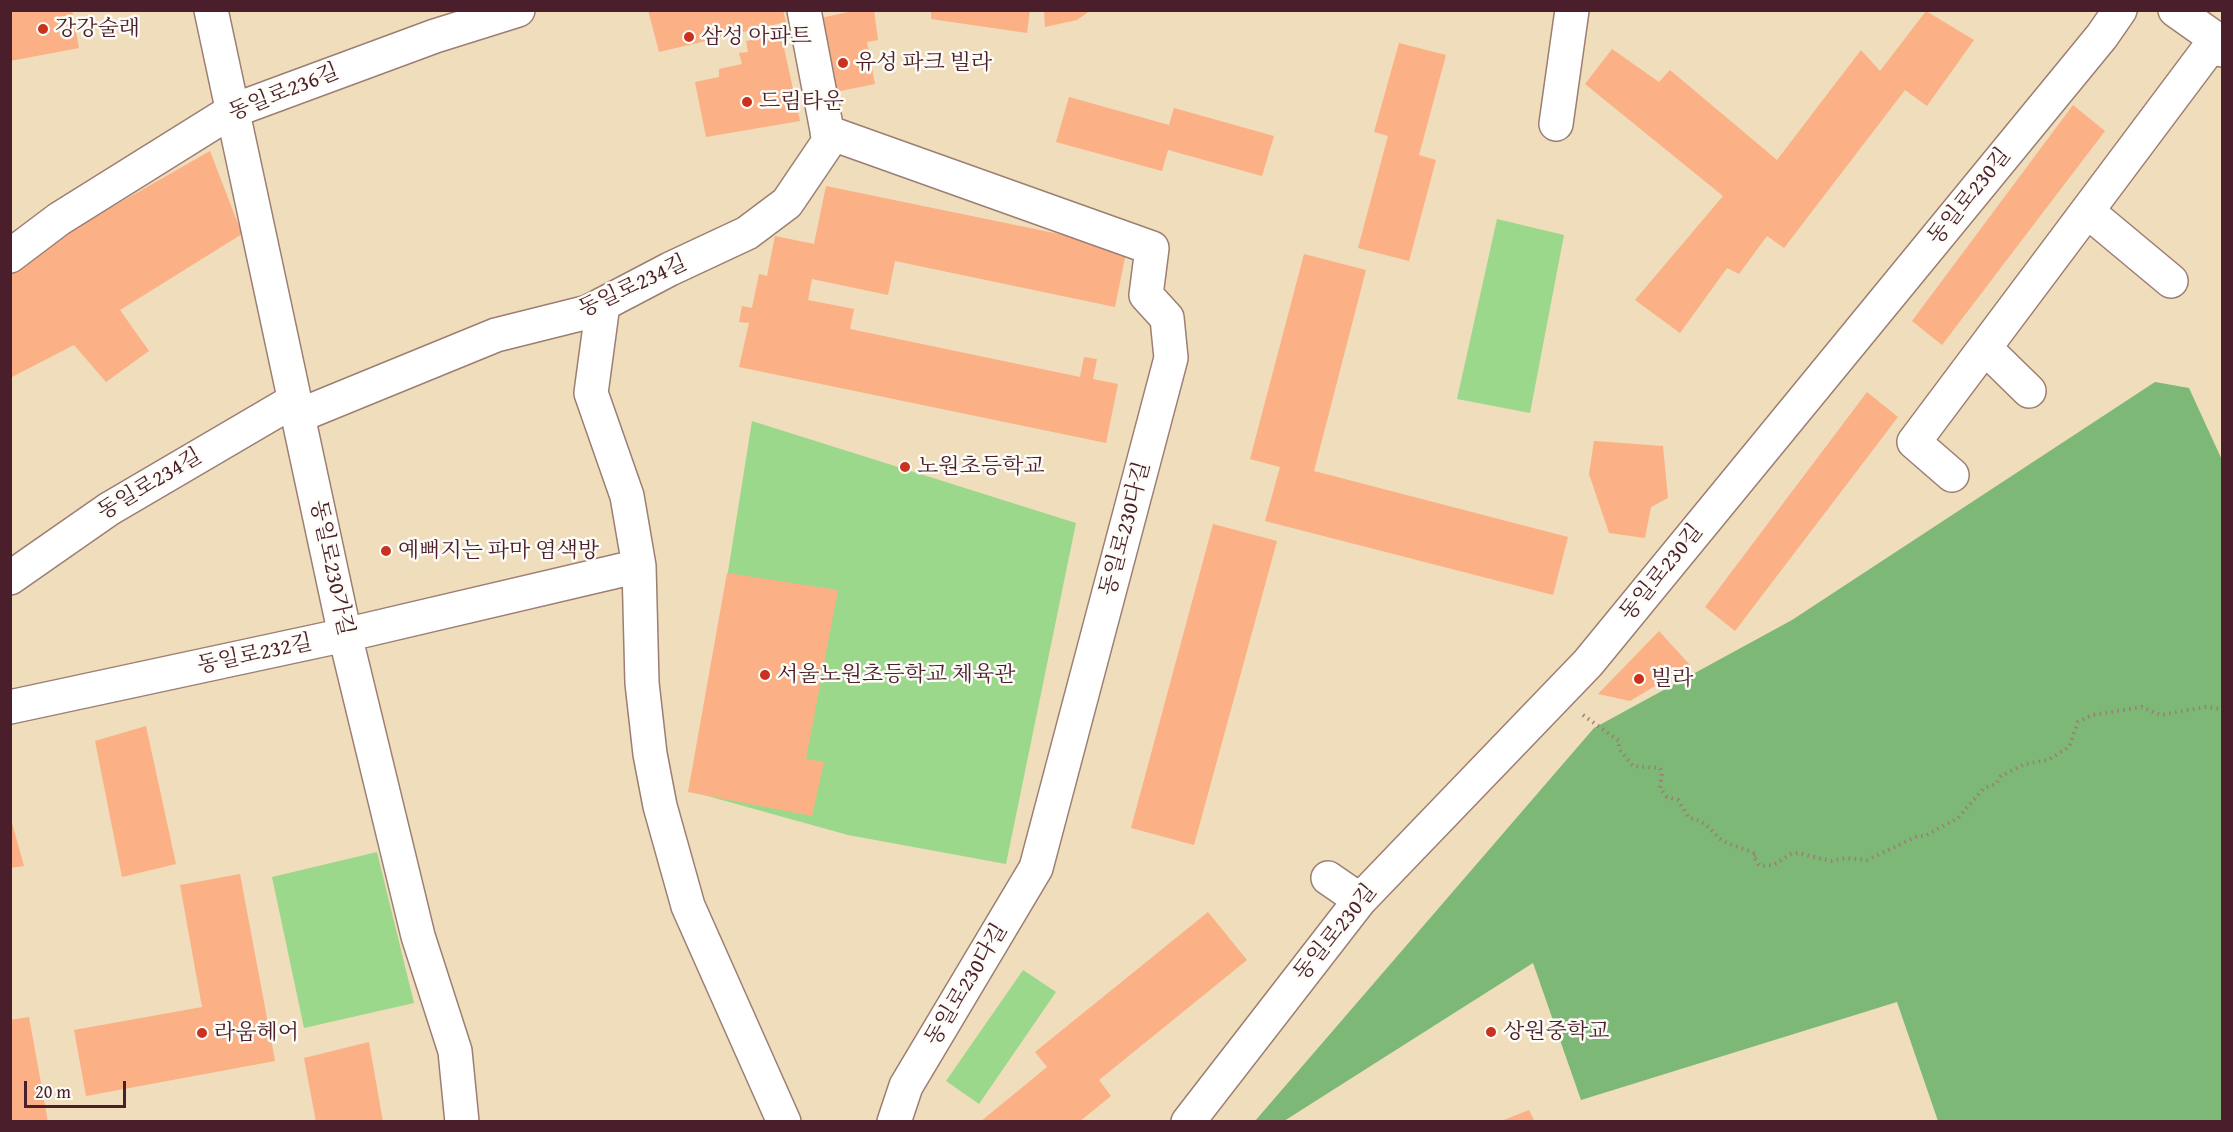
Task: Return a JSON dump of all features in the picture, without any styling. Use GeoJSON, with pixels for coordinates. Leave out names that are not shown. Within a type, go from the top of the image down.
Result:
{"type":"FeatureCollection","features":[{"type":"Feature","properties":{"kind":"street","name":"동일로230가길"},"geometry":{"type":"LineString","coordinates":[[212,10],[345,635],[418,936],[455,1051],[462,1122]]}},
{"type":"Feature","properties":{"kind":"street","name":"동일로236길"},"geometry":{"type":"LineString","coordinates":[[10,256],[59,219],[232,111],[435,36],[518,10]]}},
{"type":"Feature","properties":{"kind":"street"},"geometry":{"type":"LineString","coordinates":[[804,10],[828,136]]}},
{"type":"Feature","properties":{"kind":"street"},"geometry":{"type":"LineString","coordinates":[[1556,124],[1572,10]]}},
{"type":"Feature","properties":{"kind":"street","name":"동일로230길"},"geometry":{"type":"LineString","coordinates":[[1188,1122],[1360,900],[1566,688],[2094,45],[2120,10]]}},
{"type":"Feature","properties":{"kind":"street"},"geometry":{"type":"LineString","coordinates":[[1952,475],[1914,442],[2087,211],[2220,43],[2175,10]]}},
{"type":"Feature","properties":{"kind":"street","name":"동일로234길"},"geometry":{"type":"LineString","coordinates":[[10,578],[109,509],[297,408],[496,335],[588,312],[747,233],[787,203],[828,136]]}},
{"type":"Feature","properties":{"kind":"street","name":"동일로230다길"},"geometry":{"type":"LineString","coordinates":[[828,136],[1152,248],[1146,295],[1167,318],[1171,358],[1036,868],[906,1086],[894,1122]]}},
{"type":"Feature","properties":{"kind":"street"},"geometry":{"type":"LineString","coordinates":[[2087,211],[2171,281]]}},
{"type":"Feature","properties":{"kind":"street"},"geometry":{"type":"LineString","coordinates":[[603,304],[591,393],[627,496],[639,566],[642,683],[650,754],[660,806],[688,906],[777,1120]]}},
{"type":"Feature","properties":{"kind":"street"},"geometry":{"type":"LineString","coordinates":[[1985,348],[2029,391]]}},
{"type":"Feature","properties":{"kind":"street","name":"동일로232길"},"geometry":{"type":"LineString","coordinates":[[10,707],[345,635],[639,566]]}},
{"type":"Feature","properties":{"kind":"street"},"geometry":{"type":"LineString","coordinates":[[1328,878],[1360,900]]}},
{"type":"Feature","properties":{"kind":"path"},"geometry":{"type":"LineString","coordinates":[[1566,688],[1575,695],[1579,709],[1588,720],[1619,741],[1619,749],[1633,766],[1660,768],[1662,774],[1660,788],[1667,797],[1678,800],[1689,818],[1696,819],[1716,831],[1723,841],[1757,855],[1753,856],[1760,866],[1773,865],[1791,854],[1830,861],[1845,858],[1867,860],[1917,836],[1925,836],[1958,818],[1984,788],[1996,784],[2001,776],[2025,764],[2048,760],[2069,747],[2078,722],[2092,715],[2142,707],[2160,715],[2206,707],[2223,709]]}},
{"type":"Feature","properties":{"kind":"green space"},"geometry":{"type":"Polygon","coordinates":[[[1497,219],[1564,235],[1530,413],[1457,399],[1497,219]]]}},
{"type":"Feature","properties":{"kind":"green space"},"geometry":{"type":"Polygon","coordinates":[[[2155,382],[2189,388],[2222,460],[2222,1121],[1938,1121],[1897,1002],[1581,1100],[1533,963],[1284,1121],[1255,1121],[1594,728],[1792,620],[2155,382]]]}},
{"type":"Feature","properties":{"kind":"green space"},"geometry":{"type":"Polygon","coordinates":[[[752,421],[1076,523],[1006,864],[848,835],[693,792],[752,421]]]}},
{"type":"Feature","properties":{"kind":"green space"},"geometry":{"type":"Polygon","coordinates":[[[377,852],[414,1003],[304,1028],[272,877],[377,852]]]}},
{"type":"Feature","properties":{"kind":"green space"},"geometry":{"type":"Polygon","coordinates":[[[1023,970],[1056,992],[979,1104],[946,1081],[1023,970]]]}},
{"type":"Feature","properties":{"kind":"building","name":"강강술래"},"geometry":{"type":"Polygon","coordinates":[[[10,10],[72,10],[79,48],[10,61],[10,10]]]}},
{"type":"Feature","properties":{"kind":"building","name":"삼성 아파트"},"geometry":{"type":"Polygon","coordinates":[[[648,10],[783,10],[786,22],[659,52],[648,10]]]}},
{"type":"Feature","properties":{"kind":"building","name":"유성 파크 빌라"},"geometry":{"type":"Polygon","coordinates":[[[858,10],[874,10],[878,40],[867,42],[875,84],[820,95],[806,21],[858,10]]]}},
{"type":"Feature","properties":{"kind":"building"},"geometry":{"type":"Polygon","coordinates":[[[931,10],[1030,10],[1027,33],[931,19],[931,10]]]}},
{"type":"Feature","properties":{"kind":"building"},"geometry":{"type":"Polygon","coordinates":[[[1044,10],[1091,10],[1077,20],[1045,27],[1044,10]]]}},
{"type":"Feature","properties":{"kind":"building"},"geometry":{"type":"Polygon","coordinates":[[[1926,11],[1974,40],[1927,106],[1905,90],[1784,248],[1767,236],[1739,274],[1727,268],[1680,333],[1635,300],[1723,196],[1585,84],[1612,49],[1659,82],[1670,70],[1777,160],[1861,50],[1880,71],[1926,11]]]}},
{"type":"Feature","properties":{"kind":"building","name":"드림타운"},"geometry":{"type":"Polygon","coordinates":[[[781,34],[800,121],[706,137],[695,82],[719,77],[719,69],[742,64],[739,53],[748,52],[746,41],[781,34]]]}},
{"type":"Feature","properties":{"kind":"building"},"geometry":{"type":"Polygon","coordinates":[[[1399,43],[1446,55],[1419,155],[1436,160],[1409,261],[1358,248],[1388,136],[1374,132],[1399,43]]]}},
{"type":"Feature","properties":{"kind":"building"},"geometry":{"type":"Polygon","coordinates":[[[1069,97],[1169,125],[1174,108],[1274,136],[1262,176],[1168,150],[1162,171],[1056,142],[1069,97]]]}},
{"type":"Feature","properties":{"kind":"building"},"geometry":{"type":"Polygon","coordinates":[[[2073,105],[2105,131],[1942,345],[1912,321],[2073,105]]]}},
{"type":"Feature","properties":{"kind":"building"},"geometry":{"type":"Polygon","coordinates":[[[210,151],[242,234],[120,310],[149,351],[106,382],[74,345],[10,378],[10,276],[77,227],[210,151]]]}},
{"type":"Feature","properties":{"kind":"building"},"geometry":{"type":"Polygon","coordinates":[[[826,186],[1127,248],[1115,307],[895,261],[888,295],[812,279],[808,300],[854,309],[850,329],[1080,377],[1084,357],[1097,359],[1093,379],[1118,384],[1106,443],[739,367],[749,323],[739,322],[742,306],[752,308],[759,274],[767,276],[775,236],[814,244],[826,186]]]}},
{"type":"Feature","properties":{"kind":"building"},"geometry":{"type":"Polygon","coordinates":[[[1304,254],[1366,270],[1314,471],[1568,537],[1553,595],[1265,521],[1280,467],[1250,459],[1304,254]]]}},
{"type":"Feature","properties":{"kind":"building"},"geometry":{"type":"Polygon","coordinates":[[[1867,392],[1898,417],[1735,631],[1705,607],[1867,392]]]}},
{"type":"Feature","properties":{"kind":"building"},"geometry":{"type":"Polygon","coordinates":[[[1594,441],[1663,446],[1668,498],[1651,507],[1645,538],[1609,533],[1589,474],[1594,441]]]}},
{"type":"Feature","properties":{"kind":"building"},"geometry":{"type":"Polygon","coordinates":[[[1213,524],[1277,541],[1194,845],[1131,828],[1213,524]]]}},
{"type":"Feature","properties":{"kind":"building","name":"서울노원초등학교 체육관"},"geometry":{"type":"Polygon","coordinates":[[[727,573],[838,590],[806,759],[824,762],[812,816],[688,792],[727,573]]]}},
{"type":"Feature","properties":{"kind":"building","name":"빌라"},"geometry":{"type":"Polygon","coordinates":[[[1659,631],[1690,665],[1630,701],[1598,694],[1659,631]]]}},
{"type":"Feature","properties":{"kind":"building"},"geometry":{"type":"Polygon","coordinates":[[[146,726],[176,864],[122,877],[95,741],[146,726]]]}},
{"type":"Feature","properties":{"kind":"building"},"geometry":{"type":"Polygon","coordinates":[[[10,816],[24,866],[10,868],[10,816]]]}},
{"type":"Feature","properties":{"kind":"building"},"geometry":{"type":"Polygon","coordinates":[[[240,874],[275,1061],[86,1096],[74,1030],[202,1007],[180,885],[240,874]]]}},
{"type":"Feature","properties":{"kind":"building"},"geometry":{"type":"Polygon","coordinates":[[[1208,912],[1247,960],[1099,1080],[1111,1096],[1079,1122],[980,1122],[1047,1067],[1035,1052],[1208,912]]]}},
{"type":"Feature","properties":{"kind":"building"},"geometry":{"type":"Polygon","coordinates":[[[29,1017],[48,1122],[10,1122],[10,1020],[29,1017]]]}},
{"type":"Feature","properties":{"kind":"building"},"geometry":{"type":"Polygon","coordinates":[[[369,1042],[383,1122],[316,1122],[304,1058],[369,1042]]]}},
{"type":"Feature","properties":{"kind":"building"},"geometry":{"type":"Polygon","coordinates":[[[1529,1110],[1535,1122],[1501,1122],[1501,1121],[1529,1110]]]}},
{"type":"Feature","properties":{"kind":"place","name":"강강술래"},"geometry":{"type":"Point","coordinates":[43,29]}},
{"type":"Feature","properties":{"kind":"place","name":"삼성 아파트"},"geometry":{"type":"Point","coordinates":[689,37]}},
{"type":"Feature","properties":{"kind":"place","name":"유성 파크 빌라"},"geometry":{"type":"Point","coordinates":[843,63]}},
{"type":"Feature","properties":{"kind":"place","name":"드림타운"},"geometry":{"type":"Point","coordinates":[747,102]}},
{"type":"Feature","properties":{"kind":"place","name":"노원초등학교"},"geometry":{"type":"Point","coordinates":[905,467]}},
{"type":"Feature","properties":{"kind":"place","name":"예뻐지는 파마 염색방"},"geometry":{"type":"Point","coordinates":[386,551]}},
{"type":"Feature","properties":{"kind":"place","name":"서울노원초등학교 체육관"},"geometry":{"type":"Point","coordinates":[765,675]}},
{"type":"Feature","properties":{"kind":"place","name":"빌라"},"geometry":{"type":"Point","coordinates":[1639,679]}},
{"type":"Feature","properties":{"kind":"place","name":"상원중학교"},"geometry":{"type":"Point","coordinates":[1491,1032]}},
{"type":"Feature","properties":{"kind":"place","name":"라움헤어"},"geometry":{"type":"Point","coordinates":[202,1033]}}]}
